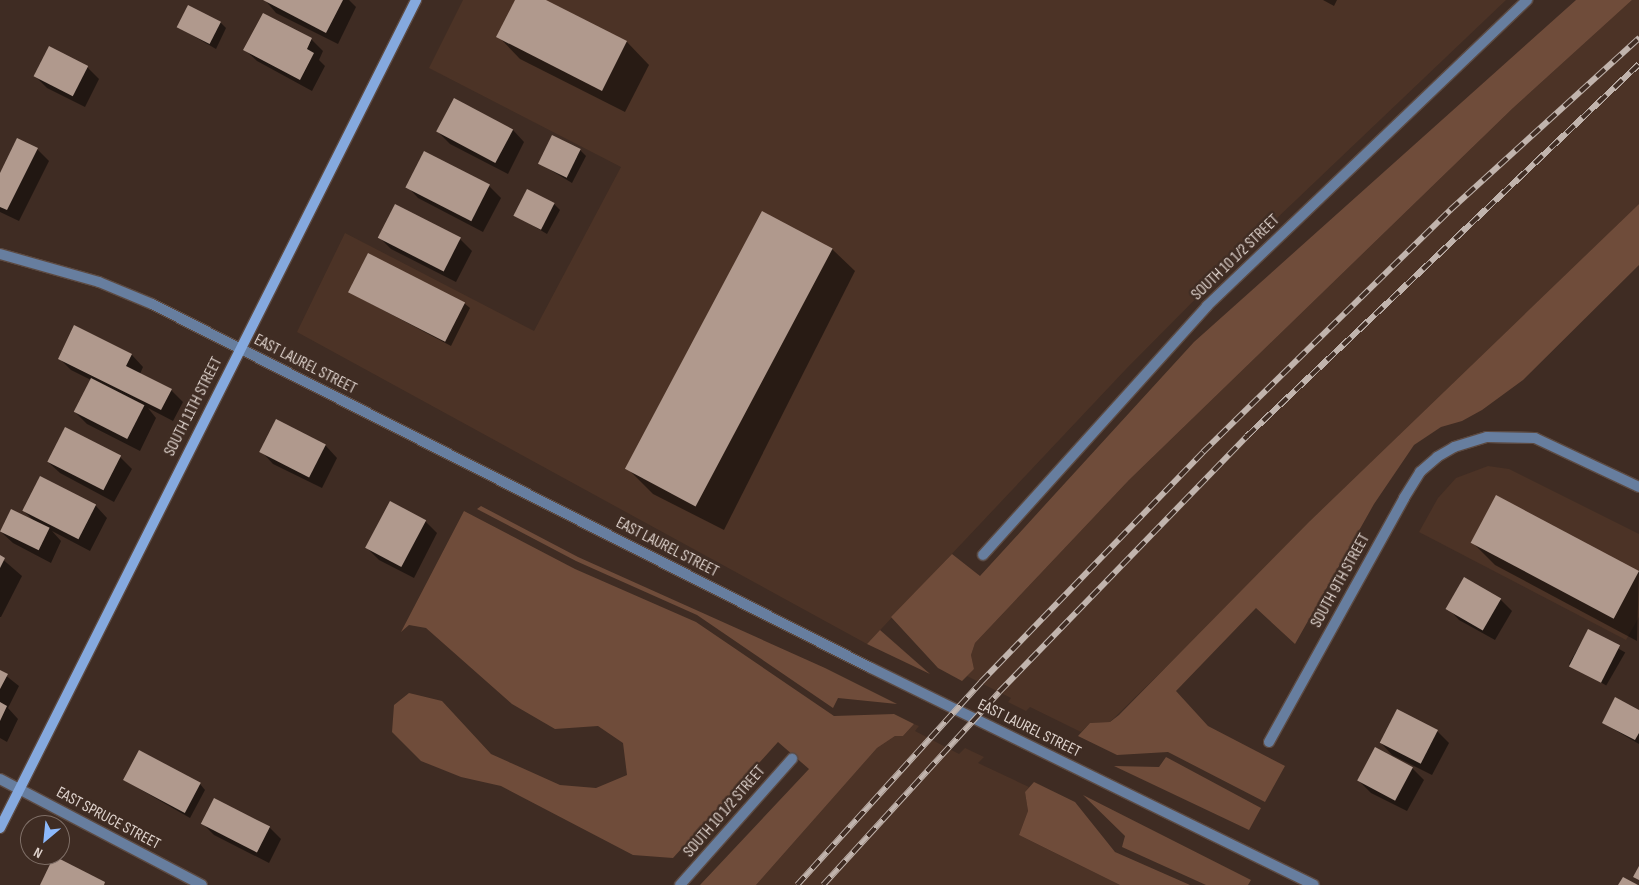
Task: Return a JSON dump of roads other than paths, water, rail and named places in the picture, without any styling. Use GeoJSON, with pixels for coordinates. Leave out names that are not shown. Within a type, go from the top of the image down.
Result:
{"type":"FeatureCollection","features":[{"type":"Feature","properties":{"kind":"street","name":"SOUTH 11TH STREET"},"geometry":{"type":"LineString","coordinates":[[0,828],[416,0]]}},
{"type":"Feature","properties":{"kind":"street","name":"SOUTH 10 1/2 STREET"},"geometry":{"type":"LineString","coordinates":[[983,555],[1207,306],[1527,0]]}},
{"type":"Feature","properties":{"kind":"street","name":"EAST LAUREL STREET"},"geometry":{"type":"LineString","coordinates":[[0,254],[99,282],[152,304],[871,668],[1314,885]]}},
{"type":"Feature","properties":{"kind":"street","name":"SOUTH 9TH STREET"},"geometry":{"type":"LineString","coordinates":[[1269,742],[1420,472],[1454,447],[1486,437],[1535,438],[1639,487]]}},
{"type":"Feature","properties":{"kind":"street","name":"SOUTH 10 1/2 STREET"},"geometry":{"type":"LineString","coordinates":[[680,885],[792,759]]}},
{"type":"Feature","properties":{"kind":"street","name":"EAST SPRUCE STREET"},"geometry":{"type":"LineString","coordinates":[[0,779],[202,885]]}},
{"type":"Feature","properties":{"kind":"railway"},"geometry":{"type":"LineString","coordinates":[[797,885],[981,682],[1203,452],[1450,210],[1639,38]]}},
{"type":"Feature","properties":{"kind":"railway"},"geometry":{"type":"LineString","coordinates":[[823,885],[999,692],[1247,436],[1639,64]]}}]}
